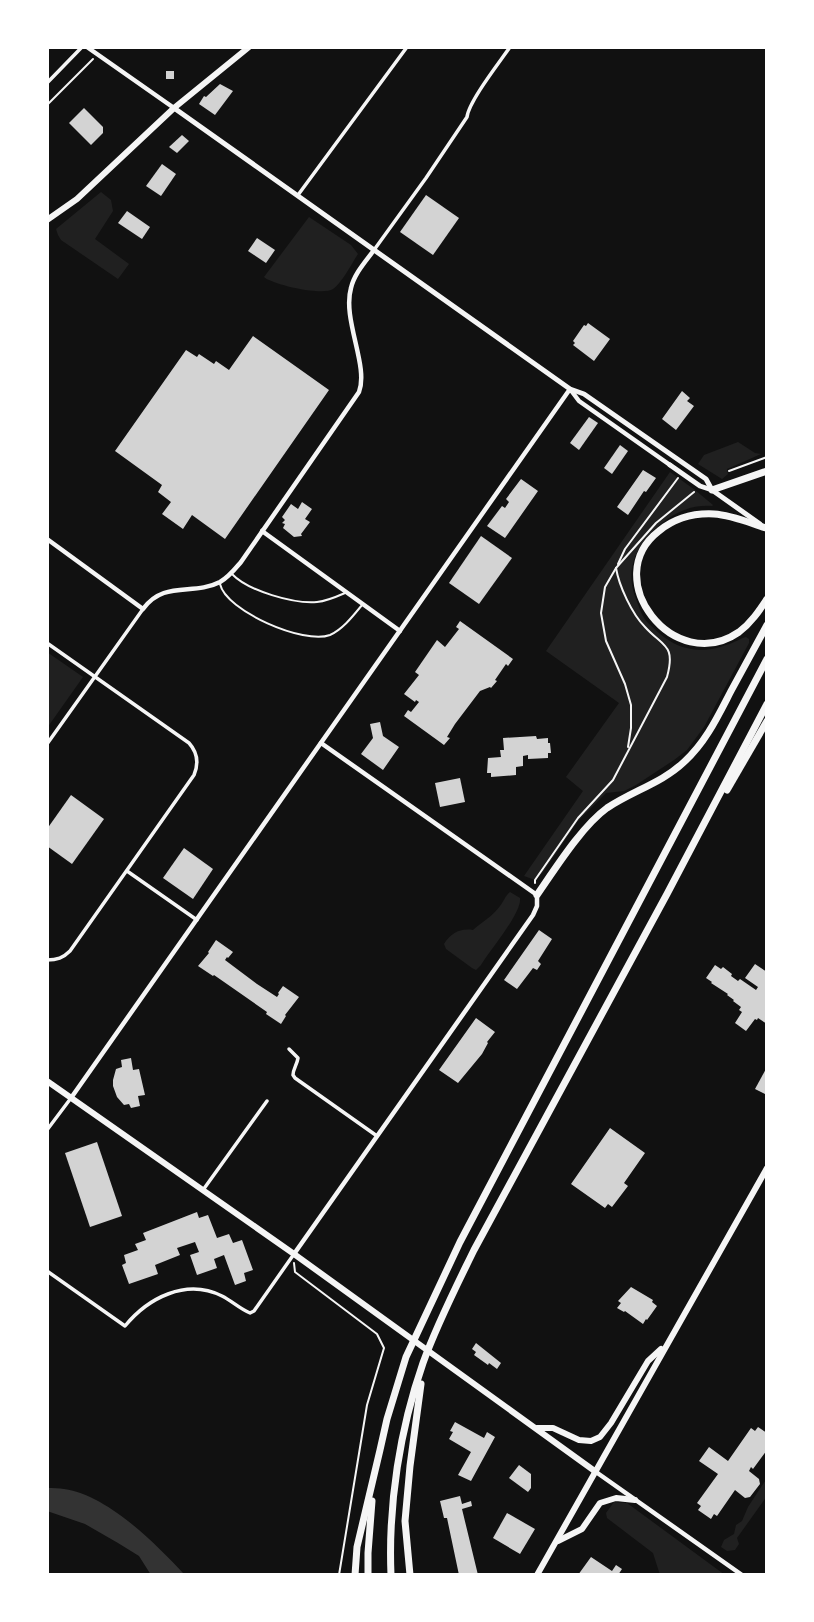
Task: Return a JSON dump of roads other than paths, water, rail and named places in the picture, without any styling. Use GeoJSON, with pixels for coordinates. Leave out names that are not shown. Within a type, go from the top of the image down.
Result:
{"type":"FeatureCollection","features":[{"type":"Feature","properties":{"kind":"highway"},"geometry":{"type":"LineString","coordinates":[[712,490],[767,471]]}},
{"type":"Feature","properties":{"kind":"highway"},"geometry":{"type":"LineString","coordinates":[[766,528],[716,514],[697,515],[674,521],[649,541],[639,558],[637,576],[642,599],[654,619],[677,638],[699,644],[718,642],[738,632],[747,625],[767,599]]}},
{"type":"Feature","properties":{"kind":"highway"},"geometry":{"type":"LineString","coordinates":[[537,895],[596,816],[666,776],[700,745],[767,625]]}},
{"type":"Feature","properties":{"kind":"highway"},"geometry":{"type":"LineString","coordinates":[[355,1575],[357,1547],[387,1419],[407,1357],[460,1242],[767,659]]}},
{"type":"Feature","properties":{"kind":"highway"},"geometry":{"type":"LineString","coordinates":[[391,1575],[393,1512],[405,1429],[423,1362],[446,1308],[474,1250],[767,704]]}},
{"type":"Feature","properties":{"kind":"highway"},"geometry":{"type":"LineString","coordinates":[[667,894],[767,721]]}},
{"type":"Feature","properties":{"kind":"highway"},"geometry":{"type":"LineString","coordinates":[[410,1575],[405,1521],[423,1362]]}},
{"type":"Feature","properties":{"kind":"highway"},"geometry":{"type":"LineString","coordinates":[[368,1575],[374,1479]]}},
{"type":"Feature","properties":{"kind":"main road"},"geometry":{"type":"LineString","coordinates":[[47,219],[76,199],[174,107],[248,47]]}},
{"type":"Feature","properties":{"kind":"main road"},"geometry":{"type":"LineString","coordinates":[[174,107],[570,388],[584,394],[706,479],[712,490]]}},
{"type":"Feature","properties":{"kind":"main road"},"geometry":{"type":"LineString","coordinates":[[670,465],[700,486],[712,490],[766,528]]}},
{"type":"Feature","properties":{"kind":"main road"},"geometry":{"type":"LineString","coordinates":[[47,1081],[294,1254],[596,1472]]}},
{"type":"Feature","properties":{"kind":"main road"},"geometry":{"type":"LineString","coordinates":[[537,1575],[767,1168]]}},
{"type":"Feature","properties":{"kind":"main road"},"geometry":{"type":"LineString","coordinates":[[536,1428],[553,1428],[579,1440],[591,1441],[600,1437],[648,1361],[668,1343]]}},
{"type":"Feature","properties":{"kind":"main road"},"geometry":{"type":"LineString","coordinates":[[556,1542],[582,1530],[600,1503],[616,1498],[635,1500]]}},
{"type":"Feature","properties":{"kind":"street"},"geometry":{"type":"LineString","coordinates":[[47,83],[85,47],[174,107]]}},
{"type":"Feature","properties":{"kind":"street"},"geometry":{"type":"LineString","coordinates":[[298,196],[407,47]]}},
{"type":"Feature","properties":{"kind":"street"},"geometry":{"type":"LineString","coordinates":[[47,744],[153,597],[160,593],[220,582],[232,573],[359,392],[362,379],[349,301],[353,282],[467,117],[473,100],[510,47]]}},
{"type":"Feature","properties":{"kind":"street"},"geometry":{"type":"LineString","coordinates":[[47,1130],[570,388],[579,401],[670,465]]}},
{"type":"Feature","properties":{"kind":"street"},"geometry":{"type":"LineString","coordinates":[[262,531],[400,631]]}},
{"type":"Feature","properties":{"kind":"street"},"geometry":{"type":"LineString","coordinates":[[47,539],[143,609]]}},
{"type":"Feature","properties":{"kind":"street"},"geometry":{"type":"LineString","coordinates":[[47,643],[189,743],[197,758],[194,775],[70,951],[59,959],[47,960]]}},
{"type":"Feature","properties":{"kind":"street"},"geometry":{"type":"LineString","coordinates":[[47,1271],[125,1326],[143,1307],[157,1298],[181,1291],[212,1292],[250,1313],[254,1311],[533,915],[537,906],[537,895],[321,743]]}},
{"type":"Feature","properties":{"kind":"street"},"geometry":{"type":"LineString","coordinates":[[127,871],[197,920]]}},
{"type":"Feature","properties":{"kind":"street"},"geometry":{"type":"LineString","coordinates":[[289,1049],[298,1058],[298,1064],[293,1070],[295,1078],[377,1136]]}},
{"type":"Feature","properties":{"kind":"street"},"geometry":{"type":"LineString","coordinates":[[203,1190],[267,1101]]}},
{"type":"Feature","properties":{"kind":"street"},"geometry":{"type":"LineString","coordinates":[[596,1472],[741,1575]]}},
{"type":"Feature","properties":{"kind":"lane"},"geometry":{"type":"LineString","coordinates":[[232,573],[250,587],[294,600],[319,602],[346,592]]}},
{"type":"Feature","properties":{"kind":"lane"},"geometry":{"type":"LineString","coordinates":[[220,582],[222,592],[241,608],[270,624],[316,638],[330,635],[343,626],[363,604]]}}]}
